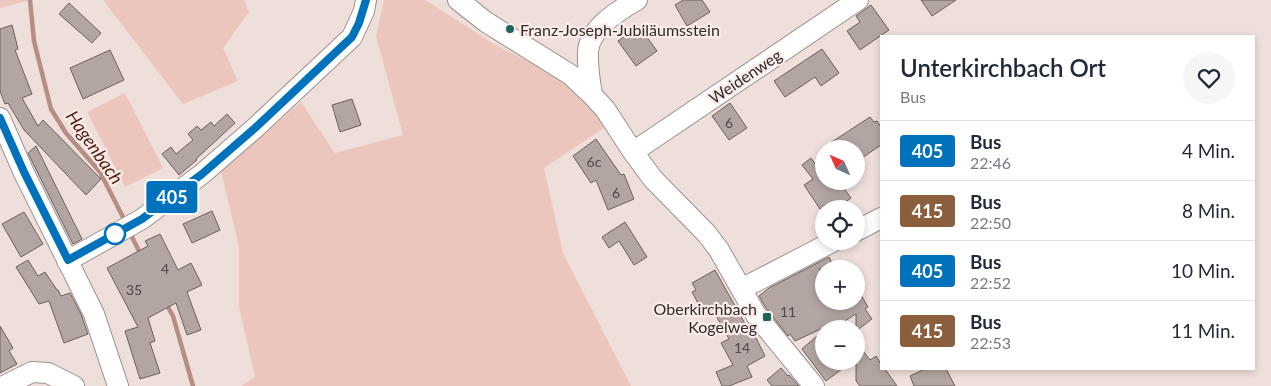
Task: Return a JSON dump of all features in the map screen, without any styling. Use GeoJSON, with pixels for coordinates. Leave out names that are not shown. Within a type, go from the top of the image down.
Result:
{"type":"FeatureCollection","features":[{"type":"Feature","properties":{"kind":"street"},"geometry":{"type":"LineString","coordinates":[[68,260],[142,219],[202,174],[255,128],[352,37],[359,23],[366,0]]}},
{"type":"Feature","properties":{"kind":"street"},"geometry":{"type":"LineString","coordinates":[[458,0],[486,22],[572,75],[592,95],[604,109],[633,152],[673,201],[707,234],[726,261],[756,315],[814,386]]}},
{"type":"Feature","properties":{"kind":"street"},"geometry":{"type":"LineString","coordinates":[[592,95],[588,50],[592,35],[609,19],[637,0]]}},
{"type":"Feature","properties":{"kind":"street","name":"Weidenweg"},"geometry":{"type":"LineString","coordinates":[[633,152],[858,0]]}},
{"type":"Feature","properties":{"kind":"street"},"geometry":{"type":"LineString","coordinates":[[0,118],[24,172],[94,314],[118,386]]}},
{"type":"Feature","properties":{"kind":"street"},"geometry":{"type":"LineString","coordinates":[[865,226],[880,219]]}},
{"type":"Feature","properties":{"kind":"street"},"geometry":{"type":"LineString","coordinates":[[741,289],[817,250]]}},
{"type":"Feature","properties":{"kind":"street"},"geometry":{"type":"LineString","coordinates":[[4,386],[32,372],[48,373],[74,386]]}},
{"type":"Feature","properties":{"kind":"shaded area"},"geometry":{"type":"Polygon","coordinates":[[[0,0],[30,0],[0,8],[0,0]]]}},
{"type":"Feature","properties":{"kind":"shaded area"},"geometry":{"type":"Polygon","coordinates":[[[103,0],[244,0],[249,12],[223,48],[238,81],[183,104],[103,0]]]}},
{"type":"Feature","properties":{"kind":"shaded area"},"geometry":{"type":"Polygon","coordinates":[[[384,0],[425,0],[497,46],[557,75],[588,102],[607,126],[544,168],[563,253],[631,386],[241,386],[255,377],[239,307],[239,247],[221,171],[301,102],[335,153],[403,135],[376,36],[384,0]]]}},
{"type":"Feature","properties":{"kind":"shaded area"},"geometry":{"type":"Polygon","coordinates":[[[125,93],[163,168],[125,187],[87,112],[125,93]]]}},
{"type":"Feature","properties":{"kind":"building"},"geometry":{"type":"Polygon","coordinates":[[[683,0],[702,0],[710,12],[687,26],[675,5],[683,0]]]}},
{"type":"Feature","properties":{"kind":"building"},"geometry":{"type":"Polygon","coordinates":[[[921,0],[956,0],[932,16],[921,0]]]}},
{"type":"Feature","properties":{"kind":"building"},"geometry":{"type":"Polygon","coordinates":[[[69,3],[101,33],[92,43],[59,14],[69,3]]]}},
{"type":"Feature","properties":{"kind":"building"},"geometry":{"type":"Polygon","coordinates":[[[871,5],[889,30],[860,50],[847,31],[860,22],[856,16],[871,5]]]}},
{"type":"Feature","properties":{"kind":"building"},"geometry":{"type":"Polygon","coordinates":[[[12,25],[18,49],[15,50],[32,94],[22,98],[38,126],[43,120],[101,179],[86,195],[24,130],[8,103],[5,104],[0,91],[0,29],[12,25]]]}},
{"type":"Feature","properties":{"kind":"building"},"geometry":{"type":"Polygon","coordinates":[[[639,26],[657,51],[636,66],[618,41],[639,26]]]}},
{"type":"Feature","properties":{"kind":"building"},"geometry":{"type":"Polygon","coordinates":[[[822,49],[839,73],[821,86],[815,77],[785,97],[774,81],[822,49]]]}},
{"type":"Feature","properties":{"kind":"building"},"geometry":{"type":"Polygon","coordinates":[[[110,50],[124,80],[83,99],[70,68],[110,50]]]}},
{"type":"Feature","properties":{"kind":"building"},"geometry":{"type":"Polygon","coordinates":[[[352,99],[361,125],[340,132],[332,105],[352,99]]]}},
{"type":"Feature","properties":{"kind":"building"},"geometry":{"type":"Polygon","coordinates":[[[730,103],[747,128],[729,140],[712,116],[730,103]]]}},
{"type":"Feature","properties":{"kind":"building"},"geometry":{"type":"Polygon","coordinates":[[[227,114],[235,123],[179,175],[162,154],[171,147],[176,154],[193,140],[188,134],[197,126],[201,130],[211,122],[214,126],[227,114]]]}},
{"type":"Feature","properties":{"kind":"building"},"geometry":{"type":"Polygon","coordinates":[[[870,117],[880,126],[880,146],[865,156],[865,140],[835,140],[870,117]]]}},
{"type":"Feature","properties":{"kind":"building"},"geometry":{"type":"Polygon","coordinates":[[[596,139],[621,175],[624,174],[634,199],[608,210],[596,180],[591,183],[573,156],[596,139]]]}},
{"type":"Feature","properties":{"kind":"building"},"geometry":{"type":"Polygon","coordinates":[[[36,146],[82,239],[73,244],[28,153],[36,146]]]}},
{"type":"Feature","properties":{"kind":"building"},"geometry":{"type":"Polygon","coordinates":[[[811,158],[815,164],[815,190],[845,190],[851,198],[848,200],[815,202],[804,185],[813,179],[802,165],[811,158]]]}},
{"type":"Feature","properties":{"kind":"building"},"geometry":{"type":"Polygon","coordinates":[[[212,211],[220,230],[192,243],[183,224],[212,211]]]}},
{"type":"Feature","properties":{"kind":"building"},"geometry":{"type":"Polygon","coordinates":[[[24,212],[43,244],[21,257],[2,224],[24,212]]]}},
{"type":"Feature","properties":{"kind":"building"},"geometry":{"type":"Polygon","coordinates":[[[625,222],[647,257],[634,265],[619,241],[609,248],[602,237],[625,222]]]}},
{"type":"Feature","properties":{"kind":"building"},"geometry":{"type":"Polygon","coordinates":[[[160,234],[178,270],[191,263],[202,285],[187,292],[201,330],[187,335],[176,303],[148,318],[155,341],[150,343],[160,373],[140,379],[125,331],[138,327],[107,268],[148,246],[145,241],[160,234]]]}},
{"type":"Feature","properties":{"kind":"building"},"geometry":{"type":"Polygon","coordinates":[[[28,260],[38,276],[45,272],[61,296],[70,293],[81,314],[88,334],[64,343],[49,301],[39,304],[16,267],[28,260]]]}},
{"type":"Feature","properties":{"kind":"building"},"geometry":{"type":"Polygon","coordinates":[[[815,264],[815,310],[865,309],[872,319],[865,324],[865,320],[856,320],[856,314],[846,320],[815,320],[815,332],[795,341],[790,334],[788,336],[759,296],[769,288],[815,264]]]}},
{"type":"Feature","properties":{"kind":"building"},"geometry":{"type":"Polygon","coordinates":[[[715,270],[748,329],[751,328],[765,356],[747,366],[752,377],[729,386],[722,386],[716,372],[733,365],[721,343],[729,339],[714,312],[710,314],[705,306],[701,309],[692,292],[696,290],[692,283],[715,270]]]}},
{"type":"Feature","properties":{"kind":"building"},"geometry":{"type":"Polygon","coordinates":[[[0,326],[13,348],[9,351],[17,364],[0,373],[0,326]]]}},
{"type":"Feature","properties":{"kind":"building"},"geometry":{"type":"Polygon","coordinates":[[[815,338],[815,366],[802,349],[815,338]]]}},
{"type":"Feature","properties":{"kind":"building"},"geometry":{"type":"Polygon","coordinates":[[[865,354],[870,360],[876,356],[880,362],[880,370],[886,370],[897,386],[860,386],[856,381],[856,370],[865,370],[865,354]]]}},
{"type":"Feature","properties":{"kind":"building"},"geometry":{"type":"Polygon","coordinates":[[[781,368],[799,386],[772,386],[767,380],[781,368]]]}},
{"type":"Feature","properties":{"kind":"building"},"geometry":{"type":"Polygon","coordinates":[[[818,370],[841,370],[826,381],[818,370]]]}},
{"type":"Feature","properties":{"kind":"building"},"geometry":{"type":"Polygon","coordinates":[[[923,370],[947,370],[955,386],[914,386],[910,376],[923,370]]]}},
{"type":"Feature","properties":{"kind":"waterway","name":"Hagenbach"},"geometry":{"type":"LineString","coordinates":[[30,0],[34,41],[51,109],[66,133],[100,172],[125,221]]}},
{"type":"Feature","properties":{"kind":"waterway","name":"Hagenbach"},"geometry":{"type":"LineString","coordinates":[[129,231],[141,255]]}},
{"type":"Feature","properties":{"kind":"waterway","name":"Hagenbach"},"geometry":{"type":"LineString","coordinates":[[165,302],[173,316],[193,386]]}},
{"type":"Feature","properties":{"kind":"bus line","name":"405"},"geometry":{"type":"LineString","coordinates":[[0,118],[24,172],[68,260],[142,219],[202,174],[255,128],[352,37],[364,11],[366,0]]}},
{"type":"Feature","properties":{"kind":"place","name":"Franz-Joseph-Jubiläumsstein"},"geometry":{"type":"Point","coordinates":[510,29]}},
{"type":"Feature","properties":{"kind":"place","name":"Oberkirchbach Kogelweg"},"geometry":{"type":"Point","coordinates":[767,317]}}]}
